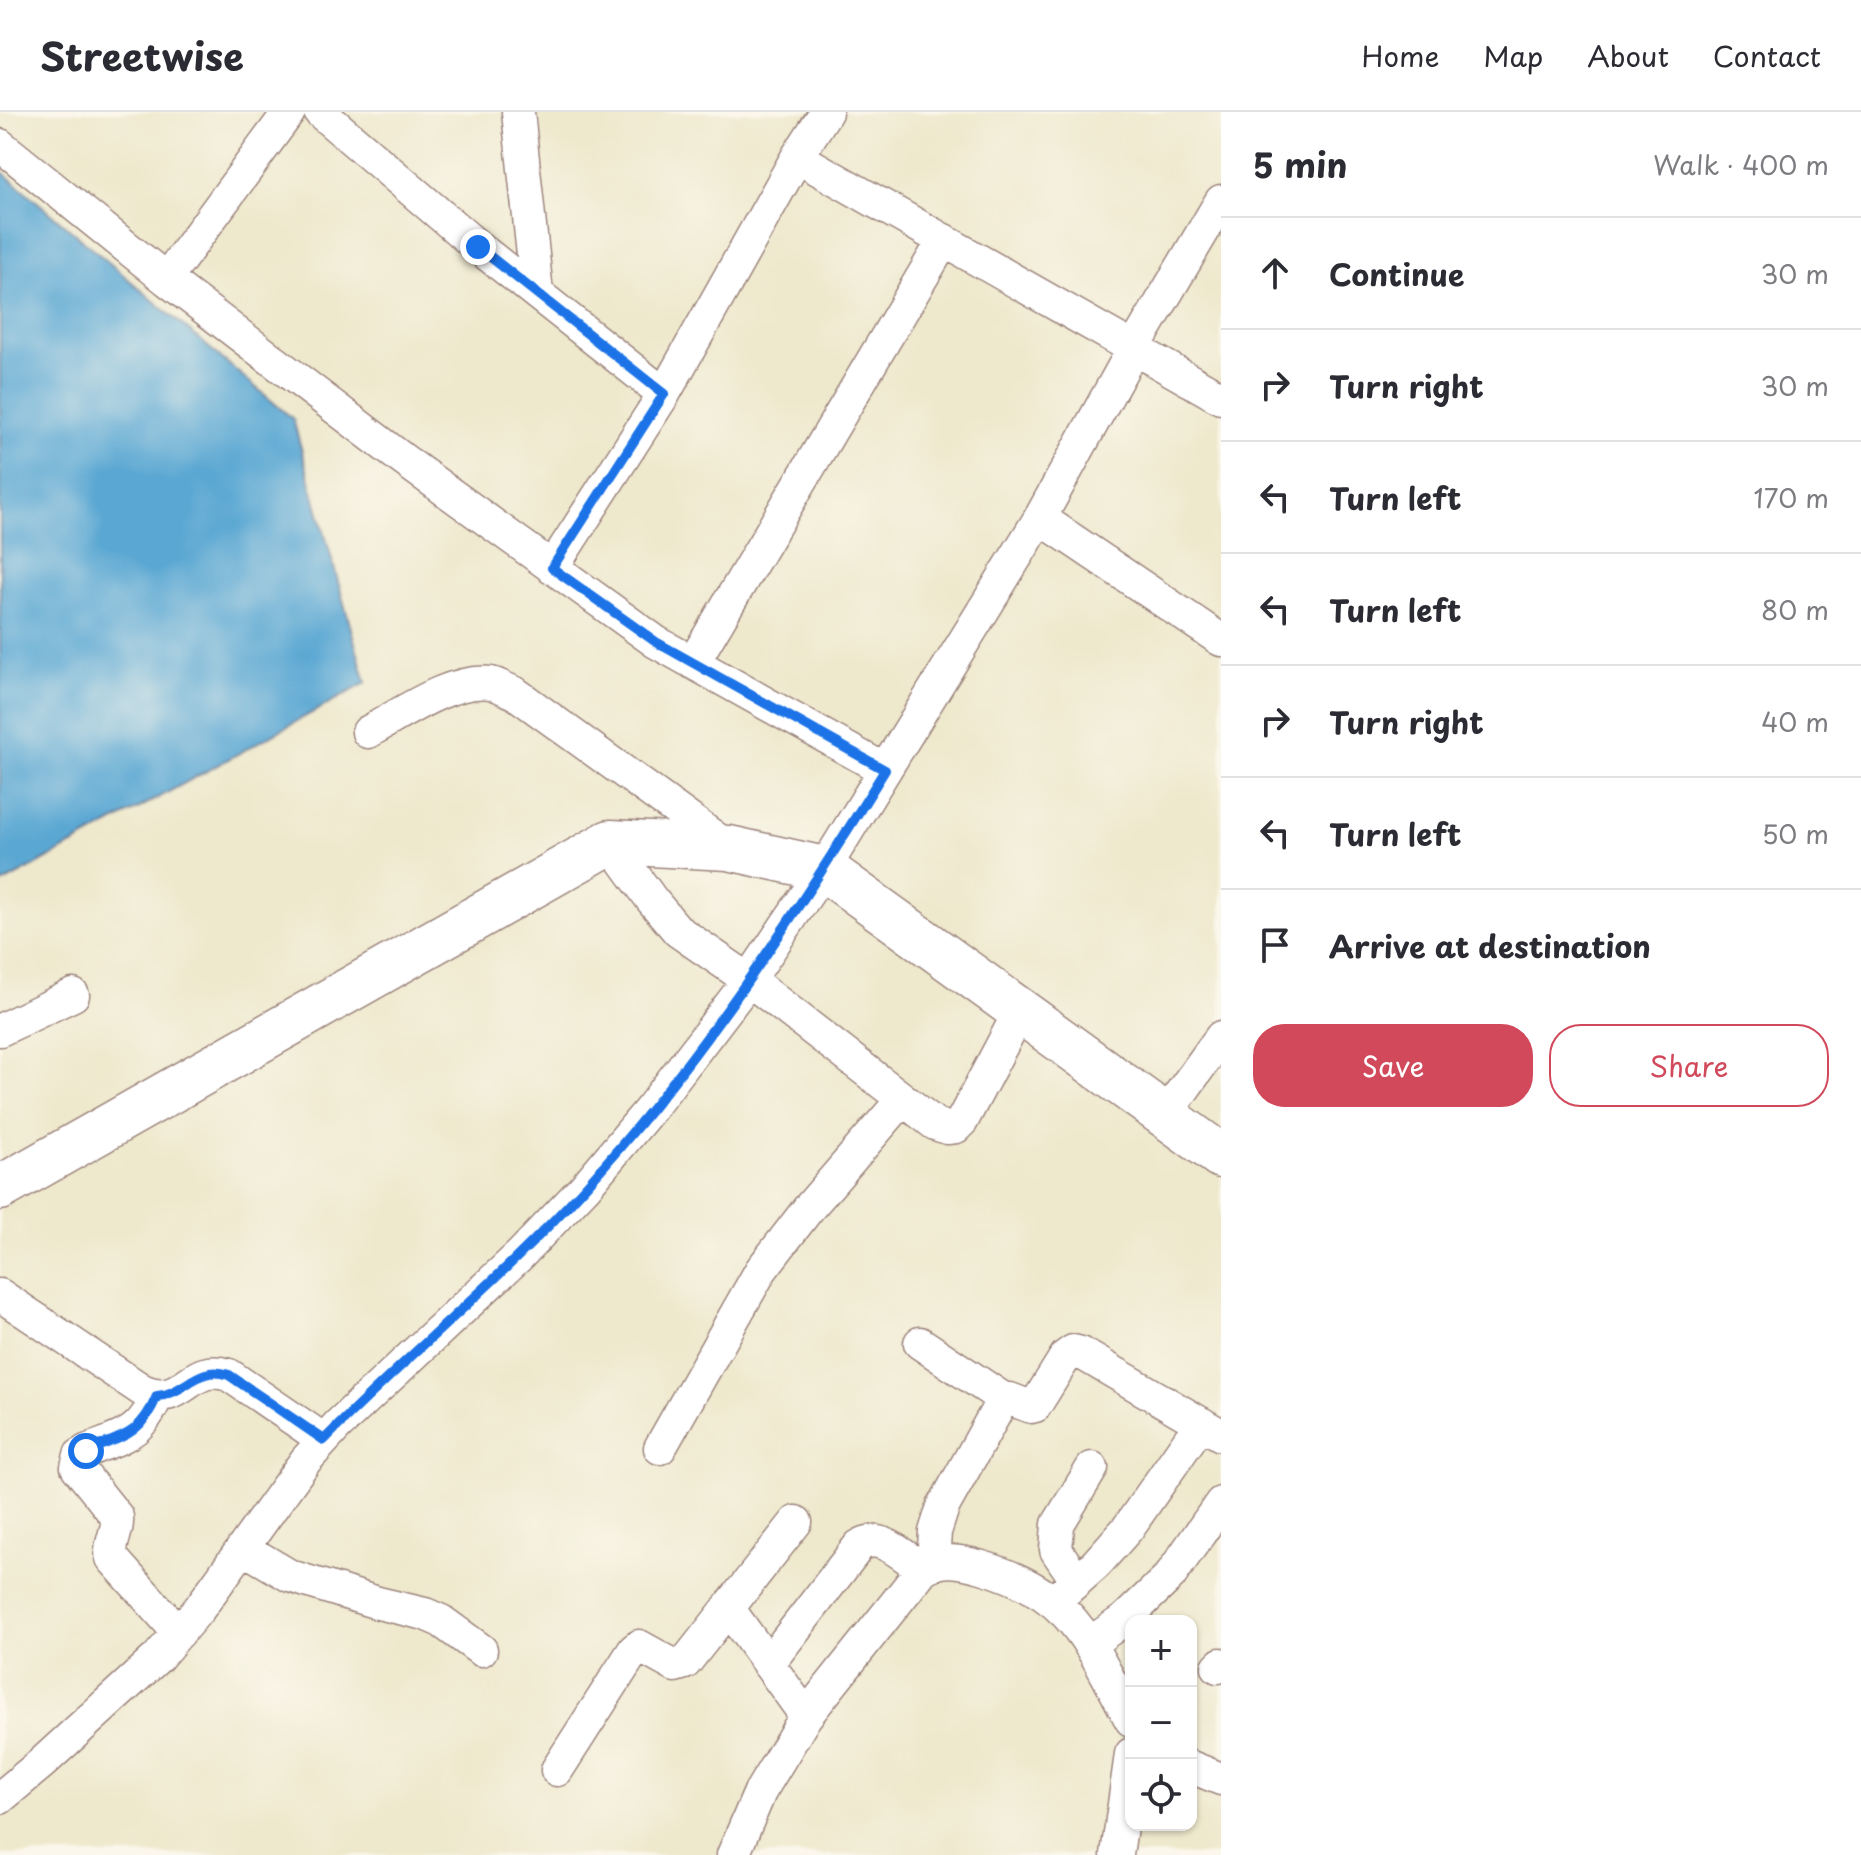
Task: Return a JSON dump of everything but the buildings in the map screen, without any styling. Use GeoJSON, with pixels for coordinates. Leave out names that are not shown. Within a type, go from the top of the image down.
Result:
{"type":"FeatureCollection","features":[{"type":"Feature","properties":{"kind":"street"},"geometry":{"type":"LineString","coordinates":[[166,279],[289,112]]}},
{"type":"Feature","properties":{"kind":"street"},"geometry":{"type":"LineString","coordinates":[[320,112],[478,247],[664,394]]}},
{"type":"Feature","properties":{"kind":"street"},"geometry":{"type":"LineString","coordinates":[[518,112],[537,293]]}},
{"type":"Feature","properties":{"kind":"street"},"geometry":{"type":"LineString","coordinates":[[552,568],[664,394],[797,157],[826,112]]}},
{"type":"Feature","properties":{"kind":"street"},"geometry":{"type":"LineString","coordinates":[[0,145],[166,279],[393,452],[656,642],[885,770]]}},
{"type":"Feature","properties":{"kind":"street"},"geometry":{"type":"LineString","coordinates":[[797,157],[1221,398]]}},
{"type":"Feature","properties":{"kind":"street"},"geometry":{"type":"LineString","coordinates":[[0,1798],[158,1657],[243,1548],[306,1460],[520,1255],[585,1187],[652,1107],[749,980],[824,869],[1040,518],[1134,348],[1221,201]]}},
{"type":"Feature","properties":{"kind":"street"},"geometry":{"type":"LineString","coordinates":[[693,663],[944,240]]}},
{"type":"Feature","properties":{"kind":"street"},"geometry":{"type":"LineString","coordinates":[[1040,518],[1221,640]]}},
{"type":"Feature","properties":{"kind":"street"},"geometry":{"type":"LineString","coordinates":[[368,732],[449,689],[469,683],[494,683],[515,693],[729,848]]}},
{"type":"Feature","properties":{"kind":"street"},"geometry":{"type":"LineString","coordinates":[[610,842],[678,931],[749,980],[935,1124],[956,1127],[1020,1011]]}},
{"type":"Feature","properties":{"kind":"street"},"geometry":{"type":"LineString","coordinates":[[0,1188],[610,842],[729,848],[824,869],[1221,1156]]}},
{"type":"Feature","properties":{"kind":"street"},"geometry":{"type":"LineString","coordinates":[[0,1030],[73,995]]}},
{"type":"Feature","properties":{"kind":"street"},"geometry":{"type":"LineString","coordinates":[[1165,1115],[1221,1037]]}},
{"type":"Feature","properties":{"kind":"street"},"geometry":{"type":"LineString","coordinates":[[660,1448],[761,1270],[808,1209],[903,1099]]}},
{"type":"Feature","properties":{"kind":"street"},"geometry":{"type":"LineString","coordinates":[[0,1295],[142,1390],[157,1396],[168,1395],[205,1372],[219,1372],[229,1375],[324,1440]]}},
{"type":"Feature","properties":{"kind":"street"},"geometry":{"type":"LineString","coordinates":[[920,1343],[1005,1400],[1031,1407],[1035,1406],[1066,1356],[1073,1351],[1081,1353],[1211,1429],[1128,1528],[1066,1591]]}},
{"type":"Feature","properties":{"kind":"street"},"geometry":{"type":"LineString","coordinates":[[157,1396],[141,1425],[86,1451],[80,1455],[77,1467],[117,1517],[110,1553],[112,1558],[179,1633]]}},
{"type":"Feature","properties":{"kind":"street"},"geometry":{"type":"LineString","coordinates":[[733,1855],[760,1792],[806,1716],[928,1566],[943,1507],[1005,1400]]}},
{"type":"Feature","properties":{"kind":"street"},"geometry":{"type":"LineString","coordinates":[[1092,1468],[1058,1524],[1056,1550],[1078,1625],[1125,1709]]}},
{"type":"Feature","properties":{"kind":"street"},"geometry":{"type":"LineString","coordinates":[[1089,1644],[1136,1610],[1170,1576],[1221,1503]]}},
{"type":"Feature","properties":{"kind":"street"},"geometry":{"type":"LineString","coordinates":[[557,1770],[634,1650],[639,1646],[645,1647],[675,1666],[681,1665],[796,1522]]}},
{"type":"Feature","properties":{"kind":"street"},"geometry":{"type":"LineString","coordinates":[[768,1664],[859,1546],[873,1539],[928,1566],[958,1560],[1001,1572],[1030,1585],[1066,1591]]}},
{"type":"Feature","properties":{"kind":"street"},"geometry":{"type":"LineString","coordinates":[[243,1548],[290,1576],[425,1614],[441,1621],[481,1650]]}},
{"type":"Feature","properties":{"kind":"street"},"geometry":{"type":"LineString","coordinates":[[728,1608],[806,1716]]}},
{"type":"Feature","properties":{"kind":"street"},"geometry":{"type":"LineString","coordinates":[[1117,1855],[1130,1759]]}},
{"type":"Feature","properties":{"kind":"street"},"geometry":{"type":"LineString","coordinates":[[1197,1769],[1221,1779]]}},
{"type":"Feature","properties":{"kind":"water"},"geometry":{"type":"Polygon","coordinates":[[[0,170],[293,419],[366,683],[0,885],[0,170]]]}},
{"type":"Feature","properties":{"kind":"route"},"geometry":{"type":"LineString","coordinates":[[86,1451],[131,1432],[148,1416],[157,1396],[168,1395],[205,1372],[229,1375],[324,1440],[520,1255],[585,1187],[652,1107],[749,980],[824,869],[885,770],[656,642],[552,568],[664,394],[478,247]]}}]}
